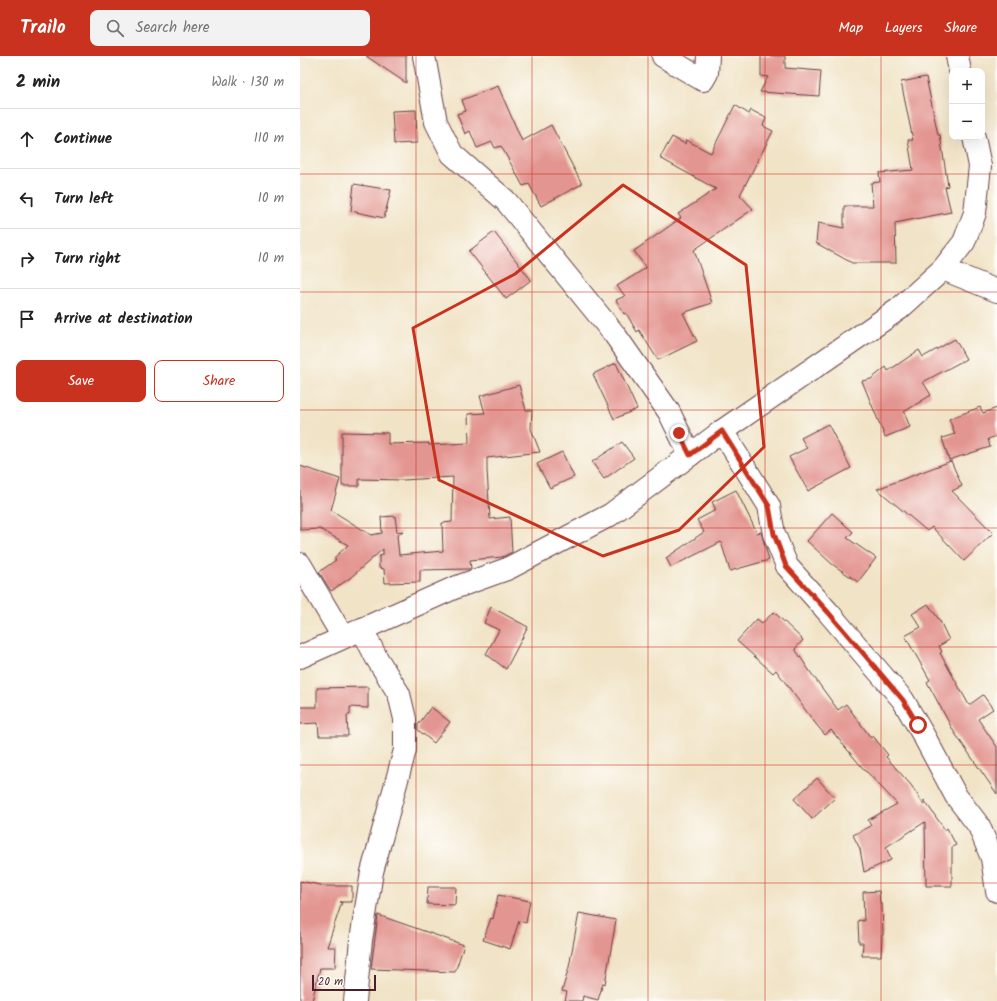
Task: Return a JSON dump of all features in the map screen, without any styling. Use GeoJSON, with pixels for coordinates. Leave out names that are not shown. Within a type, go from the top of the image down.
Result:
{"type":"FeatureCollection","features":[{"type":"Feature","properties":{"kind":"street"},"geometry":{"type":"LineString","coordinates":[[424,56],[436,122],[452,154],[506,201],[615,335],[669,412],[690,455]]}},
{"type":"Feature","properties":{"kind":"street"},"geometry":{"type":"LineString","coordinates":[[663,56],[703,80],[707,73],[708,56]]}},
{"type":"Feature","properties":{"kind":"street"},"geometry":{"type":"LineString","coordinates":[[957,56],[959,68]]}},
{"type":"Feature","properties":{"kind":"street"},"geometry":{"type":"LineString","coordinates":[[300,657],[454,588],[507,568],[610,515],[722,431],[899,309],[943,269],[964,242],[974,213],[980,166],[975,140]]}},
{"type":"Feature","properties":{"kind":"street"},"geometry":{"type":"LineString","coordinates":[[943,269],[997,291]]}},
{"type":"Feature","properties":{"kind":"street"},"geometry":{"type":"LineString","coordinates":[[722,431],[769,506],[774,534],[786,566],[828,612],[903,700],[956,796],[979,826],[992,858],[997,891]]}},
{"type":"Feature","properties":{"kind":"street"},"geometry":{"type":"LineString","coordinates":[[300,564],[352,633],[376,657],[399,694],[405,720],[405,750],[372,872],[361,940],[354,1001]]}},
{"type":"Feature","properties":{"kind":"highlighted area"},"geometry":{"type":"Polygon","coordinates":[[[623,185],[746,265],[764,447],[679,530],[603,556],[439,480],[413,328],[515,274],[623,185]]]}},
{"type":"Feature","properties":{"kind":"building"},"geometry":{"type":"Polygon","coordinates":[[[366,56],[406,56],[406,83],[366,56]]]}},
{"type":"Feature","properties":{"kind":"building"},"geometry":{"type":"Polygon","coordinates":[[[761,56],[785,56],[785,68],[821,71],[819,96],[760,92],[768,77],[761,76],[761,56]]]}},
{"type":"Feature","properties":{"kind":"building"},"geometry":{"type":"Polygon","coordinates":[[[926,77],[938,135],[940,135],[948,186],[945,187],[951,212],[895,223],[896,263],[852,263],[816,243],[818,223],[844,228],[844,206],[873,206],[871,183],[880,182],[879,173],[913,170],[908,140],[913,140],[901,82],[926,77]]]}},
{"type":"Feature","properties":{"kind":"building"},"geometry":{"type":"Polygon","coordinates":[[[498,86],[522,141],[551,125],[582,184],[541,206],[529,184],[523,186],[501,146],[495,148],[492,142],[477,148],[470,131],[465,134],[457,114],[466,111],[462,100],[498,86]]]}},
{"type":"Feature","properties":{"kind":"building"},"geometry":{"type":"Polygon","coordinates":[[[735,105],[749,114],[751,110],[766,118],[763,126],[773,131],[740,195],[753,209],[694,250],[712,303],[683,313],[697,341],[658,360],[639,330],[637,332],[626,313],[624,314],[616,300],[625,296],[617,286],[646,268],[634,251],[681,218],[678,214],[716,189],[660,158],[672,137],[685,144],[686,140],[711,153],[735,105]]]}},
{"type":"Feature","properties":{"kind":"building"},"geometry":{"type":"Polygon","coordinates":[[[416,110],[417,143],[394,144],[392,111],[416,110]]]}},
{"type":"Feature","properties":{"kind":"building"},"geometry":{"type":"Polygon","coordinates":[[[354,184],[391,190],[384,218],[351,211],[354,184]]]}},
{"type":"Feature","properties":{"kind":"building"},"geometry":{"type":"Polygon","coordinates":[[[494,232],[531,280],[506,299],[469,251],[494,232]]]}},
{"type":"Feature","properties":{"kind":"building"},"geometry":{"type":"Polygon","coordinates":[[[955,339],[966,359],[923,382],[931,395],[904,412],[910,427],[885,437],[862,381],[871,379],[886,367],[888,371],[919,350],[923,357],[955,339]]]}},
{"type":"Feature","properties":{"kind":"building"},"geometry":{"type":"Polygon","coordinates":[[[616,363],[637,409],[614,419],[593,374],[616,363]]]}},
{"type":"Feature","properties":{"kind":"building"},"geometry":{"type":"Polygon","coordinates":[[[519,385],[526,410],[532,410],[531,429],[540,452],[487,458],[490,519],[510,517],[512,552],[502,557],[470,560],[471,569],[420,570],[420,582],[385,583],[384,569],[379,568],[379,556],[383,555],[383,549],[350,578],[331,591],[319,572],[336,560],[334,558],[348,545],[320,529],[300,530],[300,466],[340,479],[331,510],[371,535],[382,533],[381,517],[395,516],[397,532],[403,531],[397,536],[399,555],[443,551],[442,523],[452,522],[453,477],[403,480],[359,479],[359,486],[342,486],[342,432],[388,433],[388,444],[429,443],[429,445],[469,443],[468,414],[485,413],[480,396],[519,385]]]}},
{"type":"Feature","properties":{"kind":"building"},"geometry":{"type":"Polygon","coordinates":[[[980,407],[983,413],[997,408],[997,436],[988,439],[990,447],[949,460],[942,438],[955,434],[949,419],[980,407]]]}},
{"type":"Feature","properties":{"kind":"building"},"geometry":{"type":"Polygon","coordinates":[[[828,424],[851,468],[808,491],[789,457],[807,448],[801,438],[828,424]]]}},
{"type":"Feature","properties":{"kind":"building"},"geometry":{"type":"Polygon","coordinates":[[[622,442],[634,458],[604,479],[592,462],[622,442]]]}},
{"type":"Feature","properties":{"kind":"building"},"geometry":{"type":"Polygon","coordinates":[[[562,452],[574,477],[550,488],[537,464],[562,452]]]}},
{"type":"Feature","properties":{"kind":"building"},"geometry":{"type":"Polygon","coordinates":[[[951,461],[962,486],[952,491],[993,533],[964,561],[932,527],[927,531],[877,489],[951,461]]]}},
{"type":"Feature","properties":{"kind":"building"},"geometry":{"type":"Polygon","coordinates":[[[736,490],[757,533],[761,532],[769,560],[730,571],[721,542],[671,567],[666,558],[704,532],[697,520],[716,510],[712,502],[736,490]]]}},
{"type":"Feature","properties":{"kind":"building"},"geometry":{"type":"Polygon","coordinates":[[[832,513],[853,532],[847,538],[876,558],[858,582],[832,564],[807,541],[832,513]]]}},
{"type":"Feature","properties":{"kind":"building"},"geometry":{"type":"Polygon","coordinates":[[[928,604],[940,621],[949,640],[939,646],[942,652],[940,653],[969,705],[983,695],[993,709],[978,719],[997,747],[997,794],[954,732],[927,682],[930,680],[905,636],[921,627],[912,614],[928,604]]]}},
{"type":"Feature","properties":{"kind":"building"},"geometry":{"type":"Polygon","coordinates":[[[491,607],[528,627],[506,669],[486,654],[499,630],[484,623],[491,607]]]}},
{"type":"Feature","properties":{"kind":"building"},"geometry":{"type":"Polygon","coordinates":[[[774,612],[803,640],[795,649],[838,710],[846,704],[871,738],[873,736],[888,755],[886,757],[911,785],[924,805],[924,800],[945,830],[947,828],[956,845],[952,847],[952,886],[926,886],[925,822],[886,847],[891,860],[864,872],[860,849],[853,835],[871,826],[868,820],[897,804],[866,772],[831,730],[825,735],[776,670],[773,673],[737,641],[757,619],[762,623],[774,612]]]}},
{"type":"Feature","properties":{"kind":"building"},"geometry":{"type":"Polygon","coordinates":[[[368,687],[368,708],[350,707],[350,715],[347,715],[348,736],[319,736],[318,723],[300,724],[300,707],[317,707],[317,688],[368,687]]]}},
{"type":"Feature","properties":{"kind":"building"},"geometry":{"type":"Polygon","coordinates":[[[431,707],[450,722],[434,743],[418,730],[418,725],[431,707]]]}},
{"type":"Feature","properties":{"kind":"building"},"geometry":{"type":"Polygon","coordinates":[[[817,778],[835,798],[812,819],[794,799],[817,778]]]}},
{"type":"Feature","properties":{"kind":"building"},"geometry":{"type":"Polygon","coordinates":[[[300,881],[325,886],[352,886],[352,902],[342,902],[327,947],[336,947],[335,968],[320,968],[312,1001],[300,1001],[300,881]]]}},
{"type":"Feature","properties":{"kind":"building"},"geometry":{"type":"Polygon","coordinates":[[[428,887],[456,887],[455,905],[427,904],[428,887]]]}},
{"type":"Feature","properties":{"kind":"building"},"geometry":{"type":"Polygon","coordinates":[[[879,891],[880,904],[882,904],[883,935],[881,956],[862,956],[863,943],[859,943],[858,920],[864,921],[863,892],[879,891]]]}},
{"type":"Feature","properties":{"kind":"building"},"geometry":{"type":"Polygon","coordinates":[[[498,895],[530,901],[526,923],[519,921],[510,949],[483,940],[491,918],[493,919],[498,895]]]}},
{"type":"Feature","properties":{"kind":"building"},"geometry":{"type":"Polygon","coordinates":[[[579,913],[616,920],[605,984],[603,983],[598,1000],[583,996],[582,1001],[565,1001],[567,992],[562,991],[569,967],[579,913]]]}},
{"type":"Feature","properties":{"kind":"building"},"geometry":{"type":"Polygon","coordinates":[[[378,915],[464,945],[455,972],[371,969],[378,915]]]}},
{"type":"Feature","properties":{"kind":"route"},"geometry":{"type":"LineString","coordinates":[[679,433],[690,455],[722,431],[769,506],[774,534],[786,566],[828,612],[903,700],[918,725]]}}]}
